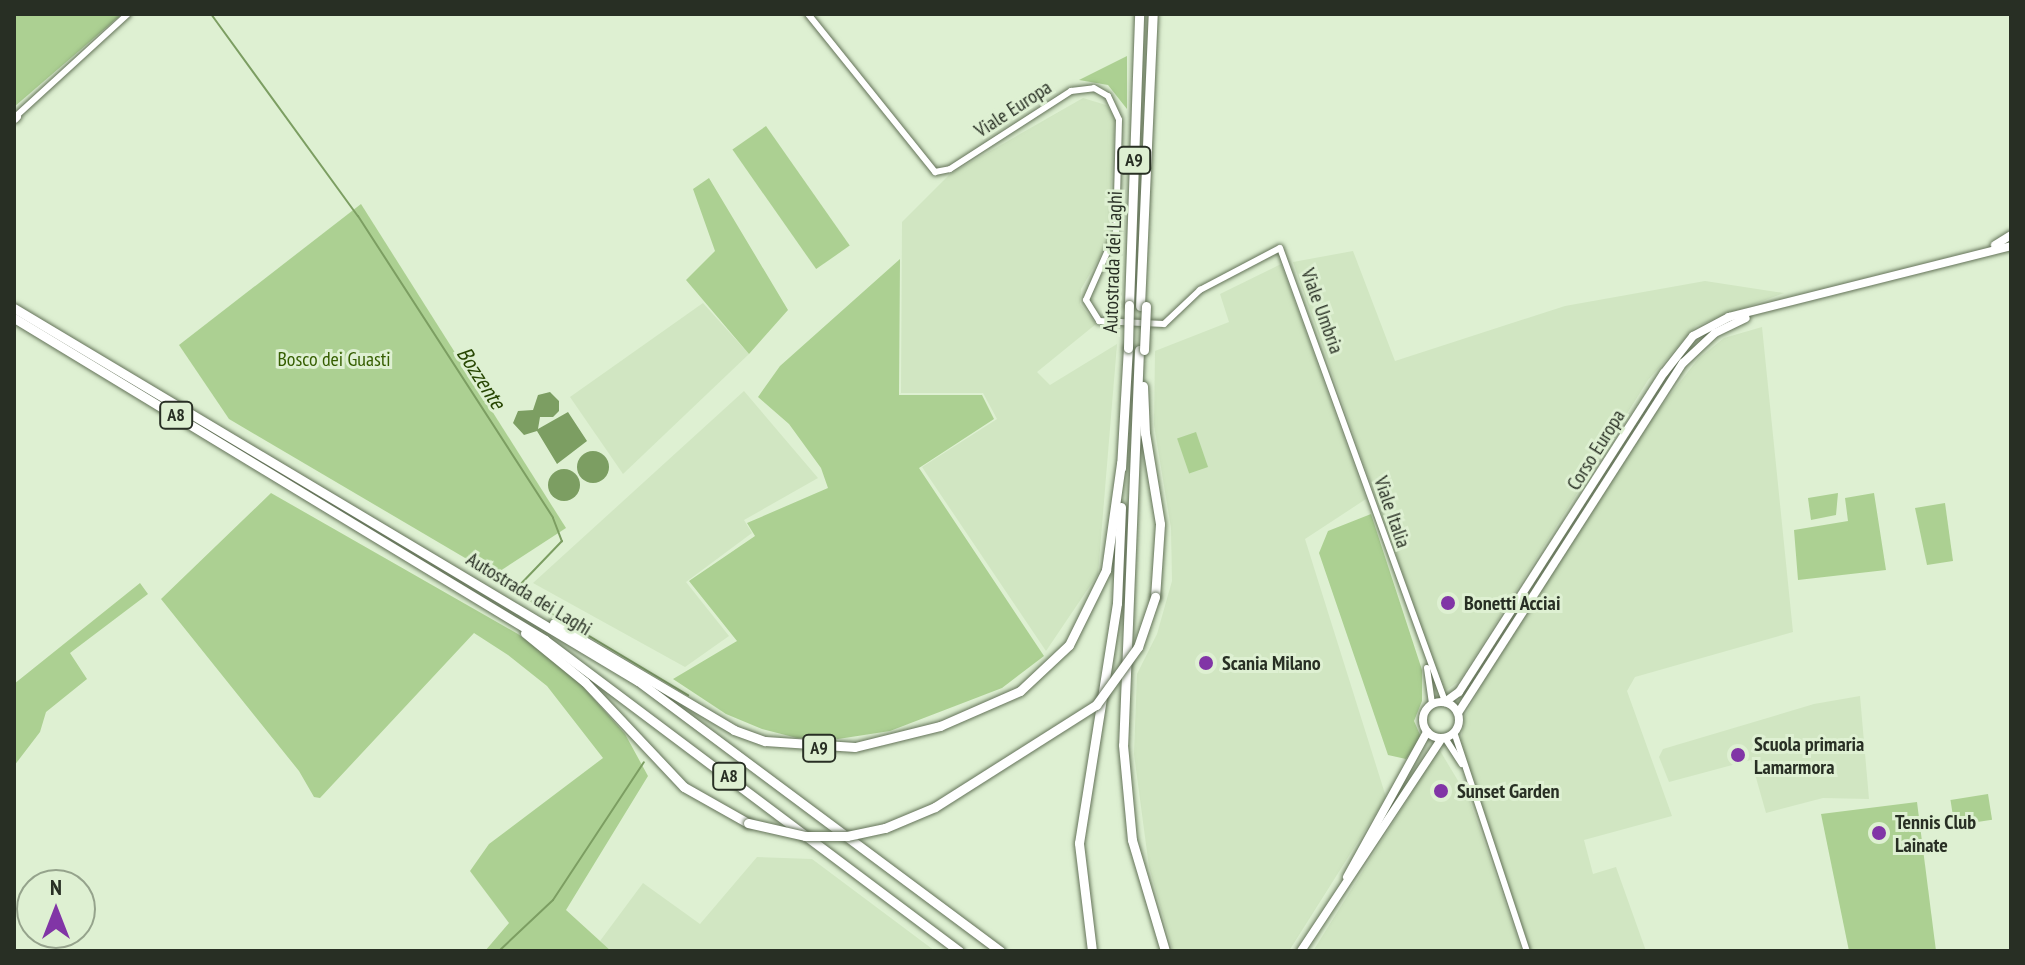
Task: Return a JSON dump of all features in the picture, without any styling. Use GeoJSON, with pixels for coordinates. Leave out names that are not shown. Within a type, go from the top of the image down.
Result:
{"type":"FeatureCollection","features":[{"type":"Feature","properties":{"kind":"highway","name":"Autostrada dei Laghi"},"geometry":{"type":"LineString","coordinates":[[1138,305],[1139,14]]}},
{"type":"Feature","properties":{"kind":"highway","name":"Autostrada dei Laghi"},"geometry":{"type":"LineString","coordinates":[[1121,463],[1128,348],[1138,305],[1145,231],[1153,14]]}},
{"type":"Feature","properties":{"kind":"highway","name":"A9"},"geometry":{"type":"LineString","coordinates":[[494,608],[585,682],[684,787],[748,823],[805,836],[847,836],[885,828],[935,807],[1096,705],[1138,647],[1155,597],[1160,524],[1145,433],[1138,305]]}},
{"type":"Feature","properties":{"kind":"highway","name":"Autostrada dei Laghi"},"geometry":{"type":"LineString","coordinates":[[14,310],[638,681],[1000,951]]}},
{"type":"Feature","properties":{"kind":"highway","name":"Autostrada dei Laghi"},"geometry":{"type":"LineString","coordinates":[[14,310],[494,608],[675,735],[959,951]]}},
{"type":"Feature","properties":{"kind":"highway","name":"A9"},"geometry":{"type":"LineString","coordinates":[[1142,350],[1123,745],[1132,840],[1165,951]]}},
{"type":"Feature","properties":{"kind":"highway","name":"A9"},"geometry":{"type":"LineString","coordinates":[[401,538],[734,730],[794,747],[855,747],[973,715],[1020,691],[1057,659],[1087,616],[1106,570],[1121,463]]}},
{"type":"Feature","properties":{"kind":"highway","name":"A9"},"geometry":{"type":"LineString","coordinates":[[1092,951],[1080,883],[1085,786],[1117,603],[1121,463]]}},
{"type":"Feature","properties":{"kind":"main road","name":"Corso Europa"},"geometry":{"type":"LineString","coordinates":[[1987,248],[2011,235]]}},
{"type":"Feature","properties":{"kind":"main road","name":"Corso Europa"},"geometry":{"type":"LineString","coordinates":[[1445,702],[1459,692],[1664,373],[1693,336],[1729,317],[1987,248],[2011,246]]}},
{"type":"Feature","properties":{"kind":"main road","name":"Corso Europa"},"geometry":{"type":"LineString","coordinates":[[1458,713],[1690,355],[1733,323],[1832,290]]}},
{"type":"Feature","properties":{"kind":"main road"},"geometry":{"type":"LineString","coordinates":[[1301,951],[1421,750],[1427,732],[1422,717],[1432,704],[1445,702],[1458,713],[1454,732],[1444,738],[1357,861]]}},
{"type":"Feature","properties":{"kind":"main road"},"geometry":{"type":"LineString","coordinates":[[1427,732],[1444,738]]}},
{"type":"Feature","properties":{"kind":"street"},"geometry":{"type":"LineString","coordinates":[[15,117],[128,14]]}},
{"type":"Feature","properties":{"kind":"street","name":"Viale Europa"},"geometry":{"type":"LineString","coordinates":[[808,14],[935,172],[950,169],[1071,91],[1094,88],[1108,96],[1119,120],[1116,232],[1086,300],[1099,321],[1164,324],[1200,290],[1280,248]]}},
{"type":"Feature","properties":{"kind":"street","name":"Viale Umbria"},"geometry":{"type":"LineString","coordinates":[[1280,248],[1331,386]]}},
{"type":"Feature","properties":{"kind":"street","name":"Viale Italia"},"geometry":{"type":"LineString","coordinates":[[1331,386],[1423,649],[1445,702]]}},
{"type":"Feature","properties":{"kind":"street","name":"Viale Italia"},"geometry":{"type":"LineString","coordinates":[[1423,649],[1432,704]]}},
{"type":"Feature","properties":{"kind":"street"},"geometry":{"type":"LineString","coordinates":[[1454,732],[1527,951]]}},
{"type":"Feature","properties":{"kind":"street"},"geometry":{"type":"LineString","coordinates":[[1444,738],[1464,767]]}},
{"type":"Feature","properties":{"kind":"shaded area"},"geometry":{"type":"Polygon","coordinates":[[[1083,98],[1106,105],[1115,117],[1108,243],[1081,289],[1080,304],[1096,324],[1037,372],[1050,385],[1117,344],[1098,574],[1046,651],[922,467],[997,419],[983,393],[901,393],[902,222],[950,174],[1083,98]]]}},
{"type":"Feature","properties":{"kind":"shaded area"},"geometry":{"type":"Polygon","coordinates":[[[1353,251],[1395,361],[1565,306],[1705,281],[1784,293],[1696,326],[1648,380],[1460,680],[1444,692],[1293,262],[1353,251]]]}},
{"type":"Feature","properties":{"kind":"shaded area"},"geometry":{"type":"Polygon","coordinates":[[[1281,264],[1366,499],[1305,539],[1386,797],[1289,951],[1173,951],[1149,867],[1134,754],[1137,674],[1157,634],[1172,581],[1171,528],[1154,425],[1155,351],[1229,322],[1220,294],[1281,264]]]}},
{"type":"Feature","properties":{"kind":"shaded area"},"geometry":{"type":"Polygon","coordinates":[[[703,303],[749,354],[623,474],[570,397],[703,303]]]}},
{"type":"Feature","properties":{"kind":"shaded area"},"geometry":{"type":"Polygon","coordinates":[[[1762,327],[1793,632],[1635,677],[1627,691],[1672,816],[1584,840],[1593,874],[1616,867],[1646,951],[1530,951],[1460,745],[1465,716],[1501,649],[1652,418],[1698,359],[1724,338],[1762,327]]]}},
{"type":"Feature","properties":{"kind":"shaded area"},"geometry":{"type":"Polygon","coordinates":[[[744,391],[818,478],[744,520],[752,533],[686,582],[729,636],[685,667],[533,583],[744,391]]]}},
{"type":"Feature","properties":{"kind":"shaded area"},"geometry":{"type":"Polygon","coordinates":[[[550,392],[559,401],[559,411],[553,417],[540,417],[538,429],[568,412],[587,441],[557,464],[537,431],[524,435],[513,423],[518,411],[533,410],[538,395],[550,392]]]}},
{"type":"Feature","properties":{"kind":"shaded area"},"geometry":{"type":"Polygon","coordinates":[[[593,451],[604,456],[609,467],[604,478],[593,483],[582,478],[577,467],[582,456],[593,451]]]}},
{"type":"Feature","properties":{"kind":"shaded area"},"geometry":{"type":"Polygon","coordinates":[[[564,469],[575,474],[580,485],[575,496],[564,501],[553,496],[548,485],[553,474],[564,469]]]}},
{"type":"Feature","properties":{"kind":"shaded area","name":"Scuola primaria Lamarmora"},"geometry":{"type":"Polygon","coordinates":[[[1860,696],[1869,799],[1823,798],[1766,813],[1751,760],[1669,782],[1659,757],[1663,749],[1814,704],[1860,696]]]}},
{"type":"Feature","properties":{"kind":"shaded area"},"geometry":{"type":"Polygon","coordinates":[[[1439,749],[1469,799],[1522,951],[1313,951],[1439,749]]]}},
{"type":"Feature","properties":{"kind":"shaded area"},"geometry":{"type":"Polygon","coordinates":[[[757,857],[812,859],[935,951],[611,951],[600,941],[643,883],[700,924],[757,857]]]}},
{"type":"Feature","properties":{"kind":"green space"},"geometry":{"type":"Polygon","coordinates":[[[14,14],[122,14],[14,107],[14,14]]]}},
{"type":"Feature","properties":{"kind":"green space"},"geometry":{"type":"Polygon","coordinates":[[[1127,56],[1127,109],[1108,85],[1079,80],[1127,56]]]}},
{"type":"Feature","properties":{"kind":"green space"},"geometry":{"type":"Polygon","coordinates":[[[766,126],[850,246],[816,269],[732,150],[766,126]]]}},
{"type":"Feature","properties":{"kind":"green space"},"geometry":{"type":"Polygon","coordinates":[[[709,178],[788,310],[749,354],[686,280],[715,251],[693,189],[709,178]]]}},
{"type":"Feature","properties":{"kind":"green space","name":"Bosco dei Guasti"},"geometry":{"type":"Polygon","coordinates":[[[361,204],[566,528],[494,575],[229,419],[179,345],[361,204]]]}},
{"type":"Feature","properties":{"kind":"green space"},"geometry":{"type":"Polygon","coordinates":[[[900,259],[899,395],[982,395],[994,419],[919,468],[1044,656],[1002,688],[890,731],[838,739],[797,738],[762,729],[726,714],[673,679],[737,641],[689,581],[755,536],[747,523],[828,488],[821,468],[789,424],[758,397],[780,366],[900,259]]]}},
{"type":"Feature","properties":{"kind":"green space"},"geometry":{"type":"Polygon","coordinates":[[[1196,432],[1208,467],[1189,473],[1177,439],[1196,432]]]}},
{"type":"Feature","properties":{"kind":"green space"},"geometry":{"type":"Polygon","coordinates":[[[271,493],[518,634],[577,680],[625,734],[648,776],[566,910],[611,951],[485,951],[509,923],[470,871],[489,844],[603,758],[547,686],[508,655],[474,633],[320,798],[314,797],[299,771],[161,599],[271,493]]]}},
{"type":"Feature","properties":{"kind":"green space"},"geometry":{"type":"Polygon","coordinates":[[[1838,493],[1836,515],[1811,520],[1808,498],[1838,493]]]}},
{"type":"Feature","properties":{"kind":"green space"},"geometry":{"type":"Polygon","coordinates":[[[1874,493],[1886,570],[1798,580],[1794,530],[1848,521],[1845,498],[1874,493]]]}},
{"type":"Feature","properties":{"kind":"green space"},"geometry":{"type":"Polygon","coordinates":[[[1945,503],[1953,561],[1927,565],[1915,508],[1945,503]]]}},
{"type":"Feature","properties":{"kind":"green space"},"geometry":{"type":"Polygon","coordinates":[[[1371,514],[1422,670],[1422,701],[1414,721],[1421,737],[1406,759],[1388,755],[1319,553],[1328,531],[1371,514]]]}},
{"type":"Feature","properties":{"kind":"green space"},"geometry":{"type":"Polygon","coordinates":[[[140,583],[148,594],[70,653],[87,679],[46,712],[40,732],[14,766],[14,684],[140,583]]]}},
{"type":"Feature","properties":{"kind":"green space"},"geometry":{"type":"Polygon","coordinates":[[[1988,794],[1992,820],[1955,826],[1950,800],[1988,794]]]}},
{"type":"Feature","properties":{"kind":"green space"},"geometry":{"type":"Polygon","coordinates":[[[1917,802],[1936,951],[1849,951],[1821,814],[1917,802]]]}},
{"type":"Feature","properties":{"kind":"waterway","name":"Bozzente"},"geometry":{"type":"LineString","coordinates":[[211,14],[358,216],[553,518],[562,541],[514,591],[688,695]]}},
{"type":"Feature","properties":{"kind":"waterway","name":"Bozzente"},"geometry":{"type":"LineString","coordinates":[[499,951],[553,900],[644,762]]}},
{"type":"Feature","properties":{"kind":"place","name":"Bonetti Acciai"},"geometry":{"type":"Point","coordinates":[1448,603]}},
{"type":"Feature","properties":{"kind":"place","name":"Scania Milano"},"geometry":{"type":"Point","coordinates":[1206,663]}},
{"type":"Feature","properties":{"kind":"place","name":"Scuola primaria Lamarmora"},"geometry":{"type":"Point","coordinates":[1738,755]}},
{"type":"Feature","properties":{"kind":"place","name":"Sunset Garden"},"geometry":{"type":"Point","coordinates":[1441,791]}},
{"type":"Feature","properties":{"kind":"place","name":"Tennis Club Lainate"},"geometry":{"type":"Point","coordinates":[1879,833]}}]}
